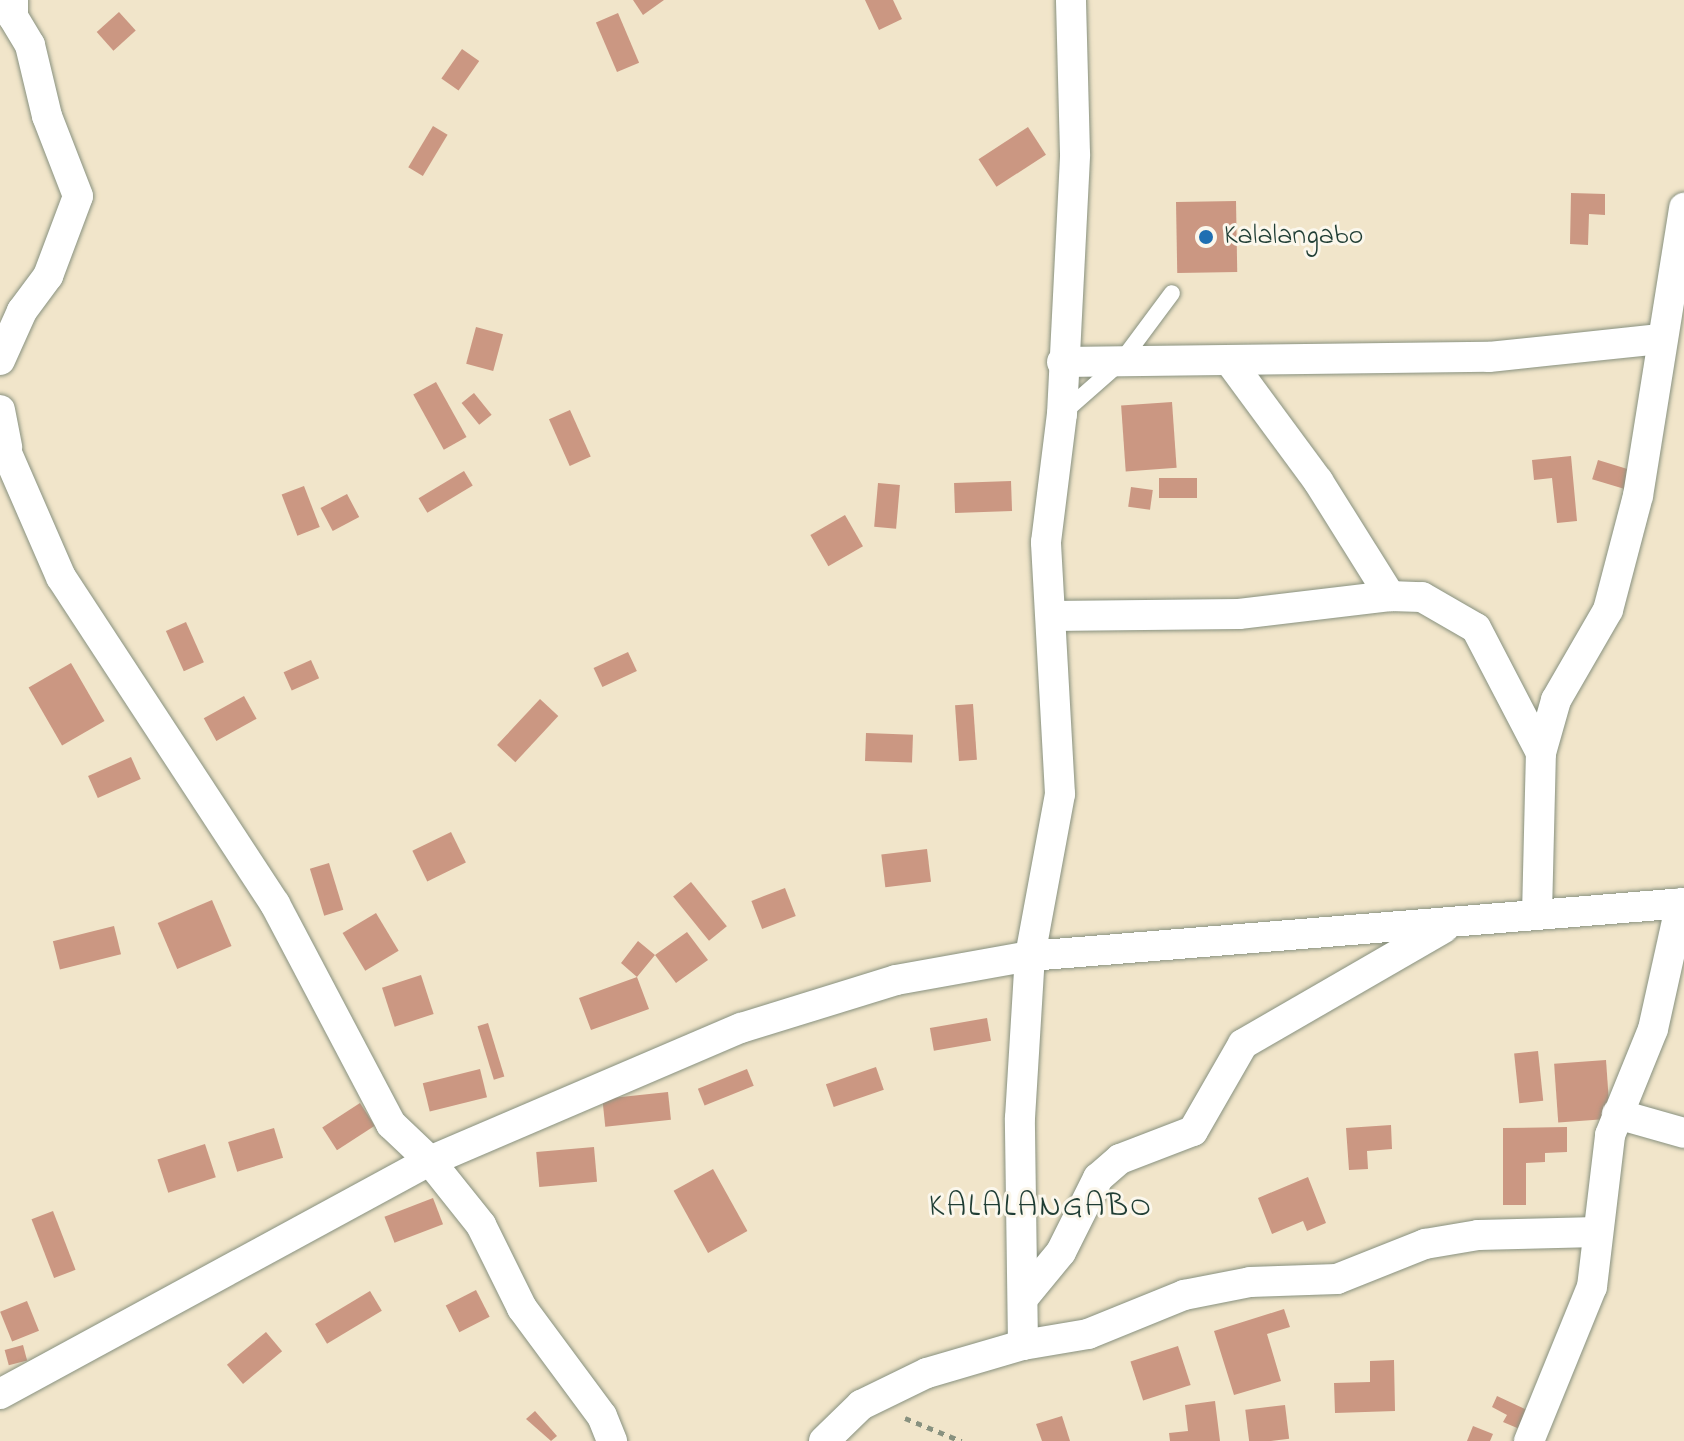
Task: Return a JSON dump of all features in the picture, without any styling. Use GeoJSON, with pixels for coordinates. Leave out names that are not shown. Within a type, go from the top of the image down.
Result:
{"type":"FeatureCollection","features":[{"type":"Feature","properties":{"kind":"street"},"geometry":{"type":"LineString","coordinates":[[0,360],[22,311],[48,276],[78,196],[47,116],[30,45],[13,17],[13,0]]}},
{"type":"Feature","properties":{"kind":"street"},"geometry":{"type":"LineString","coordinates":[[1023,1345],[1020,1118],[1030,956],[1060,794],[1046,542],[1062,414],[1062,362],[1075,154],[1071,0]]}},
{"type":"Feature","properties":{"kind":"street"},"geometry":{"type":"LineString","coordinates":[[1537,914],[1541,753],[1556,700],[1608,610],[1638,496],[1660,339],[1684,208]]}},
{"type":"Feature","properties":{"kind":"street"},"geometry":{"type":"LineString","coordinates":[[1062,362],[1231,363],[1489,357],[1660,339]]}},
{"type":"Feature","properties":{"kind":"street"},"geometry":{"type":"LineString","coordinates":[[1231,363],[1318,481],[1390,596]]}},
{"type":"Feature","properties":{"kind":"street"},"geometry":{"type":"LineString","coordinates":[[0,410],[4,442],[61,577],[275,904],[391,1124],[430,1161],[481,1225],[522,1308],[602,1416],[612,1441]]}},
{"type":"Feature","properties":{"kind":"street"},"geometry":{"type":"LineString","coordinates":[[1051,616],[1239,614],[1390,596],[1422,597],[1476,628],[1541,753]]}},
{"type":"Feature","properties":{"kind":"street"},"geometry":{"type":"LineString","coordinates":[[0,1394],[430,1161],[741,1028],[896,980],[1030,956],[1682,903],[1653,1029],[1617,1114],[1588,1299],[1529,1441]]}},
{"type":"Feature","properties":{"kind":"street"},"geometry":{"type":"LineString","coordinates":[[1024,1297],[1061,1252],[1098,1178],[1120,1159],[1193,1131],[1243,1044],[1452,923]]}},
{"type":"Feature","properties":{"kind":"street"},"geometry":{"type":"LineString","coordinates":[[1617,1114],[1684,1133]]}},
{"type":"Feature","properties":{"kind":"street"},"geometry":{"type":"LineString","coordinates":[[824,1441],[861,1405],[927,1373],[1023,1345],[1088,1334],[1215,1287],[1337,1279],[1425,1244],[1534,1230],[1597,1232]]}},
{"type":"Feature","properties":{"kind":"lane"},"geometry":{"type":"LineString","coordinates":[[1062,414],[1120,363],[1172,293]]}},
{"type":"Feature","properties":{"kind":"path"},"geometry":{"type":"LineString","coordinates":[[861,1405],[947,1431],[961,1441]]}},
{"type":"Feature","properties":{"kind":"building"},"geometry":{"type":"Polygon","coordinates":[[[633,0],[664,0],[643,15],[633,0]]]}},
{"type":"Feature","properties":{"kind":"building"},"geometry":{"type":"Polygon","coordinates":[[[865,0],[893,0],[902,19],[879,30],[865,0]]]}},
{"type":"Feature","properties":{"kind":"building"},"geometry":{"type":"Polygon","coordinates":[[[119,12],[136,31],[113,51],[97,32],[119,12]]]}},
{"type":"Feature","properties":{"kind":"building"},"geometry":{"type":"Polygon","coordinates":[[[618,13],[639,63],[617,72],[596,22],[618,13]]]}},
{"type":"Feature","properties":{"kind":"building"},"geometry":{"type":"Polygon","coordinates":[[[462,49],[479,61],[459,91],[441,78],[462,49]]]}},
{"type":"Feature","properties":{"kind":"building"},"geometry":{"type":"Polygon","coordinates":[[[433,126],[448,135],[423,176],[408,167],[433,126]]]}},
{"type":"Feature","properties":{"kind":"building"},"geometry":{"type":"Polygon","coordinates":[[[1028,127],[1046,155],[996,187],[979,159],[1028,127]]]}},
{"type":"Feature","properties":{"kind":"building"},"geometry":{"type":"Polygon","coordinates":[[[1571,193],[1605,194],[1605,215],[1589,214],[1588,245],[1570,244],[1571,193]]]}},
{"type":"Feature","properties":{"kind":"building","name":"Kalalangabo"},"geometry":{"type":"Polygon","coordinates":[[[1236,201],[1237,272],[1177,273],[1176,202],[1236,201]]]}},
{"type":"Feature","properties":{"kind":"building"},"geometry":{"type":"Polygon","coordinates":[[[476,327],[503,334],[493,371],[466,364],[476,327]]]}},
{"type":"Feature","properties":{"kind":"building"},"geometry":{"type":"Polygon","coordinates":[[[436,382],[467,437],[444,450],[413,395],[436,382]]]}},
{"type":"Feature","properties":{"kind":"building"},"geometry":{"type":"Polygon","coordinates":[[[474,393],[492,415],[479,425],[462,403],[474,393]]]}},
{"type":"Feature","properties":{"kind":"building"},"geometry":{"type":"Polygon","coordinates":[[[1172,402],[1177,468],[1126,471],[1121,406],[1172,402]]]}},
{"type":"Feature","properties":{"kind":"building"},"geometry":{"type":"Polygon","coordinates":[[[570,410],[591,457],[570,466],[549,419],[570,410]]]}},
{"type":"Feature","properties":{"kind":"building"},"geometry":{"type":"Polygon","coordinates":[[[1571,456],[1577,521],[1557,523],[1552,478],[1534,480],[1532,460],[1571,456]]]}},
{"type":"Feature","properties":{"kind":"building"},"geometry":{"type":"Polygon","coordinates":[[[1598,460],[1637,472],[1631,491],[1592,479],[1598,460]]]}},
{"type":"Feature","properties":{"kind":"building"},"geometry":{"type":"Polygon","coordinates":[[[464,471],[473,486],[427,513],[419,498],[464,471]]]}},
{"type":"Feature","properties":{"kind":"building"},"geometry":{"type":"Polygon","coordinates":[[[1159,478],[1197,478],[1197,498],[1159,498],[1159,478]]]}},
{"type":"Feature","properties":{"kind":"building"},"geometry":{"type":"Polygon","coordinates":[[[1011,481],[1012,511],[955,513],[954,483],[1011,481]]]}},
{"type":"Feature","properties":{"kind":"building"},"geometry":{"type":"Polygon","coordinates":[[[878,483],[900,485],[896,529],[874,527],[878,483]]]}},
{"type":"Feature","properties":{"kind":"building"},"geometry":{"type":"Polygon","coordinates":[[[304,486],[320,527],[297,536],[282,495],[304,486]]]}},
{"type":"Feature","properties":{"kind":"building"},"geometry":{"type":"Polygon","coordinates":[[[1131,487],[1153,490],[1150,510],[1128,507],[1131,487]]]}},
{"type":"Feature","properties":{"kind":"building"},"geometry":{"type":"Polygon","coordinates":[[[347,494],[359,517],[333,531],[321,508],[347,494]]]}},
{"type":"Feature","properties":{"kind":"building"},"geometry":{"type":"Polygon","coordinates":[[[845,515],[863,546],[828,566],[810,535],[845,515]]]}},
{"type":"Feature","properties":{"kind":"building"},"geometry":{"type":"Polygon","coordinates":[[[186,622],[204,662],[184,671],[166,631],[186,622]]]}},
{"type":"Feature","properties":{"kind":"building"},"geometry":{"type":"Polygon","coordinates":[[[628,652],[637,671],[602,687],[594,668],[628,652]]]}},
{"type":"Feature","properties":{"kind":"building"},"geometry":{"type":"Polygon","coordinates":[[[311,660],[319,678],[292,690],[284,672],[311,660]]]}},
{"type":"Feature","properties":{"kind":"building"},"geometry":{"type":"Polygon","coordinates":[[[71,663],[104,721],[62,746],[29,688],[71,663]]]}},
{"type":"Feature","properties":{"kind":"building"},"geometry":{"type":"Polygon","coordinates":[[[244,696],[257,719],[216,741],[204,718],[244,696]]]}},
{"type":"Feature","properties":{"kind":"building"},"geometry":{"type":"Polygon","coordinates":[[[540,699],[558,716],[515,762],[497,745],[540,699]]]}},
{"type":"Feature","properties":{"kind":"building"},"geometry":{"type":"Polygon","coordinates":[[[973,704],[977,760],[959,761],[955,705],[973,704]]]}},
{"type":"Feature","properties":{"kind":"building"},"geometry":{"type":"Polygon","coordinates":[[[866,733],[913,735],[912,763],[865,761],[866,733]]]}},
{"type":"Feature","properties":{"kind":"building"},"geometry":{"type":"Polygon","coordinates":[[[131,757],[141,779],[98,798],[88,776],[131,757]]]}},
{"type":"Feature","properties":{"kind":"building"},"geometry":{"type":"Polygon","coordinates":[[[451,832],[466,863],[427,881],[412,851],[451,832]]]}},
{"type":"Feature","properties":{"kind":"building"},"geometry":{"type":"Polygon","coordinates":[[[927,849],[931,882],[885,887],[881,855],[927,849]]]}},
{"type":"Feature","properties":{"kind":"building"},"geometry":{"type":"Polygon","coordinates":[[[329,863],[343,910],[324,916],[310,869],[329,863]]]}},
{"type":"Feature","properties":{"kind":"building"},"geometry":{"type":"Polygon","coordinates":[[[691,882],[727,926],[709,941],[673,896],[691,882]]]}},
{"type":"Feature","properties":{"kind":"building"},"geometry":{"type":"Polygon","coordinates":[[[785,888],[796,916],[762,929],[751,901],[785,888]]]}},
{"type":"Feature","properties":{"kind":"building"},"geometry":{"type":"Polygon","coordinates":[[[212,900],[232,946],[177,969],[158,923],[212,900]]]}},
{"type":"Feature","properties":{"kind":"building"},"geometry":{"type":"Polygon","coordinates":[[[376,913],[399,951],[365,971],[343,933],[376,913]]]}},
{"type":"Feature","properties":{"kind":"building"},"geometry":{"type":"Polygon","coordinates":[[[114,926],[121,954],[60,969],[53,941],[114,926]]]}},
{"type":"Feature","properties":{"kind":"building"},"geometry":{"type":"Polygon","coordinates":[[[687,932],[708,960],[676,983],[655,955],[687,932]]]}},
{"type":"Feature","properties":{"kind":"building"},"geometry":{"type":"Polygon","coordinates":[[[638,941],[655,955],[637,977],[621,963],[638,941]]]}},
{"type":"Feature","properties":{"kind":"building"},"geometry":{"type":"Polygon","coordinates":[[[421,975],[434,1014],[395,1027],[382,988],[421,975]]]}},
{"type":"Feature","properties":{"kind":"building"},"geometry":{"type":"Polygon","coordinates":[[[637,977],[649,1009],[591,1030],[579,998],[637,977]]]}},
{"type":"Feature","properties":{"kind":"building"},"geometry":{"type":"Polygon","coordinates":[[[987,1018],[991,1041],[934,1051],[930,1028],[987,1018]]]}},
{"type":"Feature","properties":{"kind":"building"},"geometry":{"type":"Polygon","coordinates":[[[488,1023],[504,1077],[494,1080],[477,1026],[488,1023]]]}},
{"type":"Feature","properties":{"kind":"building"},"geometry":{"type":"Polygon","coordinates":[[[1538,1051],[1543,1101],[1519,1103],[1514,1054],[1538,1051]]]}},
{"type":"Feature","properties":{"kind":"building"},"geometry":{"type":"Polygon","coordinates":[[[1606,1060],[1610,1119],[1558,1122],[1554,1064],[1606,1060]]]}},
{"type":"Feature","properties":{"kind":"building"},"geometry":{"type":"Polygon","coordinates":[[[876,1067],[884,1090],[834,1107],[826,1084],[876,1067]]]}},
{"type":"Feature","properties":{"kind":"building"},"geometry":{"type":"Polygon","coordinates":[[[480,1069],[487,1097],[430,1111],[423,1083],[480,1069]]]}},
{"type":"Feature","properties":{"kind":"building"},"geometry":{"type":"Polygon","coordinates":[[[747,1069],[754,1086],[705,1106],[698,1089],[747,1069]]]}},
{"type":"Feature","properties":{"kind":"building"},"geometry":{"type":"Polygon","coordinates":[[[668,1092],[671,1120],[605,1127],[602,1099],[668,1092]]]}},
{"type":"Feature","properties":{"kind":"building"},"geometry":{"type":"Polygon","coordinates":[[[360,1103],[375,1126],[337,1150],[322,1128],[360,1103]]]}},
{"type":"Feature","properties":{"kind":"building"},"geometry":{"type":"Polygon","coordinates":[[[1391,1125],[1392,1149],[1367,1151],[1368,1169],[1349,1170],[1346,1128],[1391,1125]]]}},
{"type":"Feature","properties":{"kind":"building"},"geometry":{"type":"Polygon","coordinates":[[[1567,1127],[1567,1152],[1545,1153],[1545,1162],[1526,1163],[1526,1205],[1503,1205],[1503,1128],[1567,1127]]]}},
{"type":"Feature","properties":{"kind":"building"},"geometry":{"type":"Polygon","coordinates":[[[274,1128],[283,1158],[237,1172],[228,1142],[274,1128]]]}},
{"type":"Feature","properties":{"kind":"building"},"geometry":{"type":"Polygon","coordinates":[[[205,1144],[216,1177],[168,1193],[157,1159],[205,1144]]]}},
{"type":"Feature","properties":{"kind":"building"},"geometry":{"type":"Polygon","coordinates":[[[594,1147],[597,1182],[539,1187],[536,1152],[594,1147]]]}},
{"type":"Feature","properties":{"kind":"building"},"geometry":{"type":"Polygon","coordinates":[[[713,1169],[747,1231],[708,1253],[674,1191],[713,1169]]]}},
{"type":"Feature","properties":{"kind":"building"},"geometry":{"type":"Polygon","coordinates":[[[1308,1177],[1326,1223],[1307,1231],[1303,1221],[1272,1234],[1258,1198],[1308,1177]]]}},
{"type":"Feature","properties":{"kind":"building"},"geometry":{"type":"Polygon","coordinates":[[[433,1198],[443,1224],[394,1243],[384,1217],[433,1198]]]}},
{"type":"Feature","properties":{"kind":"building"},"geometry":{"type":"Polygon","coordinates":[[[53,1211],[76,1270],[54,1278],[32,1219],[53,1211]]]}},
{"type":"Feature","properties":{"kind":"building"},"geometry":{"type":"Polygon","coordinates":[[[476,1290],[490,1317],[459,1332],[446,1305],[476,1290]]]}},
{"type":"Feature","properties":{"kind":"building"},"geometry":{"type":"Polygon","coordinates":[[[370,1291],[382,1311],[327,1344],[315,1324],[370,1291]]]}},
{"type":"Feature","properties":{"kind":"building"},"geometry":{"type":"Polygon","coordinates":[[[27,1301],[39,1331],[12,1342],[0,1312],[27,1301]]]}},
{"type":"Feature","properties":{"kind":"building"},"geometry":{"type":"Polygon","coordinates":[[[1284,1309],[1290,1327],[1267,1334],[1281,1381],[1234,1395],[1214,1331],[1284,1309]]]}},
{"type":"Feature","properties":{"kind":"building"},"geometry":{"type":"Polygon","coordinates":[[[266,1332],[282,1351],[243,1384],[227,1365],[266,1332]]]}},
{"type":"Feature","properties":{"kind":"building"},"geometry":{"type":"Polygon","coordinates":[[[23,1345],[27,1360],[9,1365],[5,1350],[23,1345]]]}},
{"type":"Feature","properties":{"kind":"building"},"geometry":{"type":"Polygon","coordinates":[[[1178,1346],[1191,1385],[1143,1400],[1130,1361],[1178,1346]]]}},
{"type":"Feature","properties":{"kind":"building"},"geometry":{"type":"Polygon","coordinates":[[[1394,1360],[1395,1411],[1335,1413],[1334,1383],[1370,1382],[1370,1361],[1394,1360]]]}},
{"type":"Feature","properties":{"kind":"building"},"geometry":{"type":"Polygon","coordinates":[[[1497,1396],[1538,1415],[1529,1433],[1503,1422],[1507,1415],[1492,1407],[1497,1396]]]}},
{"type":"Feature","properties":{"kind":"building"},"geometry":{"type":"Polygon","coordinates":[[[1215,1401],[1220,1441],[1170,1441],[1169,1433],[1188,1431],[1185,1405],[1215,1401]]]}},
{"type":"Feature","properties":{"kind":"building"},"geometry":{"type":"Polygon","coordinates":[[[1285,1405],[1289,1439],[1249,1441],[1245,1410],[1285,1405]]]}},
{"type":"Feature","properties":{"kind":"building"},"geometry":{"type":"Polygon","coordinates":[[[535,1411],[557,1436],[551,1441],[526,1419],[535,1411]]]}},
{"type":"Feature","properties":{"kind":"building"},"geometry":{"type":"Polygon","coordinates":[[[1062,1416],[1070,1441],[1042,1441],[1036,1424],[1062,1416]]]}},
{"type":"Feature","properties":{"kind":"building"},"geometry":{"type":"Polygon","coordinates":[[[1473,1426],[1493,1434],[1490,1441],[1467,1441],[1473,1426]]]}},
{"type":"Feature","properties":{"kind":"place","name":"Kalalangabo"},"geometry":{"type":"Point","coordinates":[1206,237]}},
{"type":"Feature","properties":{"kind":"district","name":"KALALANGABO"},"geometry":{"type":"Point","coordinates":[1041,1208]}}]}
